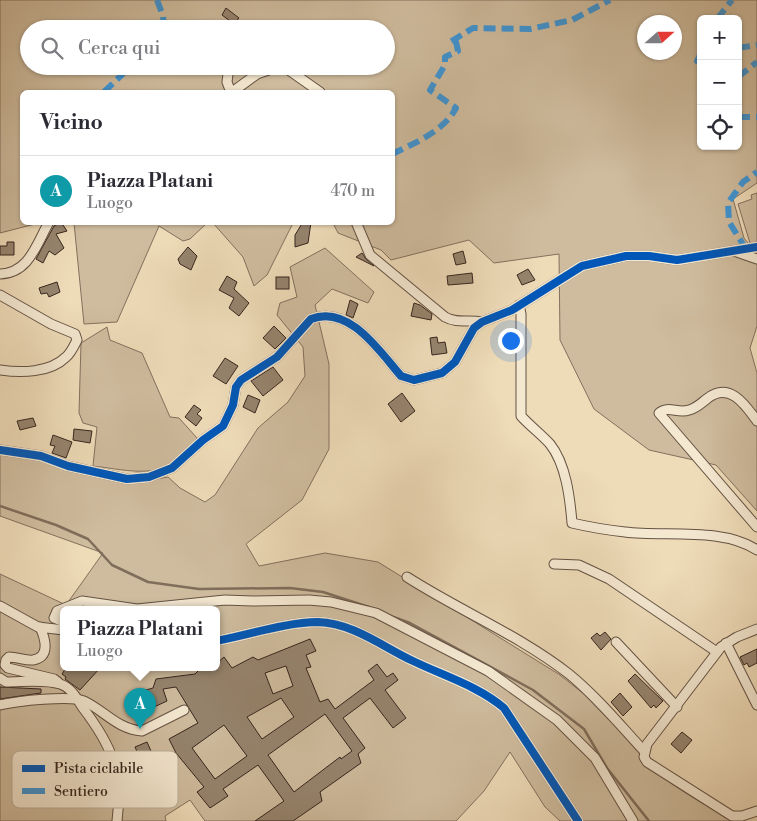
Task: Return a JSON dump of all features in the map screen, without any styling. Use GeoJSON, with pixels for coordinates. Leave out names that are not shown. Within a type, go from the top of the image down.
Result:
{"type":"FeatureCollection","features":[{"type":"Feature","properties":{"kind":"street"},"geometry":{"type":"LineString","coordinates":[[228,75],[227,82],[230,90]]}},
{"type":"Feature","properties":{"kind":"street"},"geometry":{"type":"LineString","coordinates":[[235,90],[256,75]]}},
{"type":"Feature","properties":{"kind":"street"},"geometry":{"type":"LineString","coordinates":[[295,75],[317,90]]}},
{"type":"Feature","properties":{"kind":"street"},"geometry":{"type":"LineString","coordinates":[[0,274],[12,274],[21,269],[47,225]]}},
{"type":"Feature","properties":{"kind":"street"},"geometry":{"type":"LineString","coordinates":[[357,225],[370,255],[445,317],[458,323],[471,320],[482,322]]}},
{"type":"Feature","properties":{"kind":"street"},"geometry":{"type":"LineString","coordinates":[[0,450],[41,456],[68,466],[127,479],[149,477],[172,468],[203,440],[223,426],[233,405],[236,387],[241,380],[277,357],[311,319],[326,315],[354,326],[401,376],[414,380],[433,377],[450,368],[469,335],[482,322],[519,305],[582,266],[626,256],[648,256],[677,260],[757,247]]}},
{"type":"Feature","properties":{"kind":"street"},"geometry":{"type":"LineString","coordinates":[[734,251],[757,259]]}},
{"type":"Feature","properties":{"kind":"street"},"geometry":{"type":"LineString","coordinates":[[0,295],[51,324],[75,334],[77,340],[68,356],[55,365],[42,370],[0,370]]}},
{"type":"Feature","properties":{"kind":"street"},"geometry":{"type":"LineString","coordinates":[[519,305],[521,314],[521,416],[550,444],[557,457],[570,501],[572,523],[625,532],[722,537],[757,548]]}},
{"type":"Feature","properties":{"kind":"street"},"geometry":{"type":"LineString","coordinates":[[757,421],[740,399],[725,392],[709,396],[700,405],[686,411],[667,409],[659,414],[757,528]]}},
{"type":"Feature","properties":{"kind":"street"},"geometry":{"type":"LineString","coordinates":[[554,564],[580,565],[609,579],[717,652]]}},
{"type":"Feature","properties":{"kind":"street"},"geometry":{"type":"LineString","coordinates":[[407,578],[449,604],[496,628],[569,674],[644,751]]}},
{"type":"Feature","properties":{"kind":"street"},"geometry":{"type":"LineString","coordinates":[[166,606],[225,600],[309,600],[331,602],[376,613],[488,671],[557,720],[595,758],[633,821]]}},
{"type":"Feature","properties":{"kind":"street"},"geometry":{"type":"LineString","coordinates":[[70,606],[82,601],[116,606]]}},
{"type":"Feature","properties":{"kind":"street"},"geometry":{"type":"LineString","coordinates":[[0,606],[40,627],[60,627]]}},
{"type":"Feature","properties":{"kind":"street"},"geometry":{"type":"LineString","coordinates":[[60,610],[57,611],[54,618],[60,624]]}},
{"type":"Feature","properties":{"kind":"street"},"geometry":{"type":"LineString","coordinates":[[220,639],[301,624],[331,624],[348,628],[414,662],[492,698],[504,708],[578,821]]}},
{"type":"Feature","properties":{"kind":"street"},"geometry":{"type":"LineString","coordinates":[[40,627],[46,642],[46,649]]}},
{"type":"Feature","properties":{"kind":"street"},"geometry":{"type":"LineString","coordinates":[[757,629],[726,643],[717,652],[644,751],[644,757],[647,762],[723,812],[732,816],[757,811]]}},
{"type":"Feature","properties":{"kind":"street"},"geometry":{"type":"LineString","coordinates":[[60,631],[41,657],[33,660],[10,657],[6,660],[5,665],[10,669],[54,679],[70,690],[102,733],[111,751]]}},
{"type":"Feature","properties":{"kind":"street"},"geometry":{"type":"LineString","coordinates":[[616,642],[677,706]]}},
{"type":"Feature","properties":{"kind":"street"},"geometry":{"type":"LineString","coordinates":[[726,643],[757,704]]}},
{"type":"Feature","properties":{"kind":"street"},"geometry":{"type":"LineString","coordinates":[[0,678],[6,682],[60,684]]}},
{"type":"Feature","properties":{"kind":"street"},"geometry":{"type":"LineString","coordinates":[[0,705],[22,701],[76,698],[109,719],[136,730],[146,730],[184,710]]}},
{"type":"Feature","properties":{"kind":"street"},"geometry":{"type":"LineString","coordinates":[[117,821],[118,808]]}},
{"type":"Feature","properties":{"kind":"shaded area"},"geometry":{"type":"Polygon","coordinates":[[[0,0],[757,0],[757,183],[733,199],[744,238],[757,254],[757,326],[750,348],[757,373],[757,511],[716,465],[649,450],[594,409],[560,340],[559,254],[494,263],[469,240],[391,260],[381,250],[338,233],[334,225],[395,225],[395,90],[20,90],[20,225],[31,225],[0,233],[0,0]]]}},
{"type":"Feature","properties":{"kind":"shaded area"},"geometry":{"type":"Polygon","coordinates":[[[757,193],[757,242],[750,243],[738,204],[752,199],[751,195],[757,193]]]}},
{"type":"Feature","properties":{"kind":"shaded area"},"geometry":{"type":"Polygon","coordinates":[[[74,225],[205,225],[190,239],[183,241],[159,226],[117,322],[84,324],[74,225]]]}},
{"type":"Feature","properties":{"kind":"shaded area"},"geometry":{"type":"Polygon","coordinates":[[[215,225],[292,225],[267,275],[254,286],[243,257],[215,225]]]}},
{"type":"Feature","properties":{"kind":"shaded area"},"geometry":{"type":"Polygon","coordinates":[[[325,248],[374,292],[368,303],[332,289],[315,305],[329,364],[329,449],[302,500],[246,544],[259,566],[325,553],[378,562],[560,675],[584,694],[654,769],[695,799],[733,821],[560,821],[545,807],[510,752],[484,791],[456,821],[205,821],[190,800],[178,808],[178,751],[12,751],[12,808],[178,808],[165,816],[166,821],[0,821],[0,574],[66,605],[103,553],[0,516],[0,455],[43,460],[102,478],[139,482],[168,477],[180,488],[205,502],[215,495],[258,428],[288,402],[305,376],[303,347],[277,315],[280,303],[297,297],[290,267],[325,248]]]}},
{"type":"Feature","properties":{"kind":"shaded area"},"geometry":{"type":"Polygon","coordinates":[[[107,327],[110,340],[142,353],[170,417],[179,418],[197,438],[184,455],[162,469],[128,471],[93,466],[97,427],[83,423],[79,413],[81,343],[107,327]]]}},
{"type":"Feature","properties":{"kind":"building"},"geometry":{"type":"Polygon","coordinates":[[[226,8],[239,18],[237,20],[229,20],[222,15],[226,8]]]}},
{"type":"Feature","properties":{"kind":"building"},"geometry":{"type":"Polygon","coordinates":[[[63,225],[67,231],[56,234],[64,248],[55,255],[49,251],[43,263],[36,259],[54,226],[63,225]]]}},
{"type":"Feature","properties":{"kind":"building"},"geometry":{"type":"Polygon","coordinates":[[[301,225],[311,225],[308,243],[295,247],[295,235],[301,225]]]}},
{"type":"Feature","properties":{"kind":"building"},"geometry":{"type":"Polygon","coordinates":[[[7,242],[14,242],[14,255],[0,255],[0,246],[7,246],[7,242]]]}},
{"type":"Feature","properties":{"kind":"building"},"geometry":{"type":"Polygon","coordinates":[[[188,247],[197,256],[191,270],[180,264],[178,259],[188,247]]]}},
{"type":"Feature","properties":{"kind":"building"},"geometry":{"type":"Polygon","coordinates":[[[463,251],[466,263],[456,265],[453,254],[463,251]]]}},
{"type":"Feature","properties":{"kind":"building"},"geometry":{"type":"Polygon","coordinates":[[[362,253],[366,259],[374,266],[356,257],[362,253]]]}},
{"type":"Feature","properties":{"kind":"building"},"geometry":{"type":"Polygon","coordinates":[[[528,269],[535,280],[522,285],[517,275],[528,269]]]}},
{"type":"Feature","properties":{"kind":"building"},"geometry":{"type":"Polygon","coordinates":[[[472,273],[473,283],[448,285],[447,276],[472,273]]]}},
{"type":"Feature","properties":{"kind":"building"},"geometry":{"type":"Polygon","coordinates":[[[227,276],[237,282],[234,289],[249,303],[239,316],[229,308],[234,298],[219,290],[227,276]]]}},
{"type":"Feature","properties":{"kind":"building"},"geometry":{"type":"Polygon","coordinates":[[[276,277],[289,277],[289,289],[276,289],[276,277]]]}},
{"type":"Feature","properties":{"kind":"building"},"geometry":{"type":"Polygon","coordinates":[[[57,282],[60,292],[49,297],[47,293],[41,294],[39,288],[57,282]]]}},
{"type":"Feature","properties":{"kind":"building"},"geometry":{"type":"Polygon","coordinates":[[[350,300],[358,304],[353,318],[346,315],[350,300]]]}},
{"type":"Feature","properties":{"kind":"building"},"geometry":{"type":"Polygon","coordinates":[[[414,303],[432,314],[431,320],[411,316],[414,303]]]}},
{"type":"Feature","properties":{"kind":"building"},"geometry":{"type":"Polygon","coordinates":[[[274,326],[286,338],[275,349],[263,338],[274,326]]]}},
{"type":"Feature","properties":{"kind":"building"},"geometry":{"type":"Polygon","coordinates":[[[437,337],[438,343],[445,342],[447,353],[432,355],[430,338],[437,337]]]}},
{"type":"Feature","properties":{"kind":"building"},"geometry":{"type":"Polygon","coordinates":[[[225,358],[238,366],[226,384],[213,376],[225,358]]]}},
{"type":"Feature","properties":{"kind":"building"},"geometry":{"type":"Polygon","coordinates":[[[273,367],[283,380],[263,396],[251,381],[273,367]]]}},
{"type":"Feature","properties":{"kind":"building"},"geometry":{"type":"Polygon","coordinates":[[[402,393],[415,411],[401,422],[388,404],[402,393]]]}},
{"type":"Feature","properties":{"kind":"building"},"geometry":{"type":"Polygon","coordinates":[[[248,395],[260,400],[255,413],[243,407],[248,395]]]}},
{"type":"Feature","properties":{"kind":"building"},"geometry":{"type":"Polygon","coordinates":[[[194,405],[201,410],[197,414],[202,418],[196,426],[185,417],[194,405]]]}},
{"type":"Feature","properties":{"kind":"building"},"geometry":{"type":"Polygon","coordinates":[[[33,418],[36,426],[20,430],[17,421],[33,418]]]}},
{"type":"Feature","properties":{"kind":"building"},"geometry":{"type":"Polygon","coordinates":[[[74,429],[92,431],[90,443],[73,440],[74,429]]]}},
{"type":"Feature","properties":{"kind":"building"},"geometry":{"type":"Polygon","coordinates":[[[53,435],[72,442],[66,458],[52,453],[55,446],[50,445],[53,435]]]}},
{"type":"Feature","properties":{"kind":"building"},"geometry":{"type":"Polygon","coordinates":[[[605,632],[611,639],[601,650],[591,638],[597,633],[600,636],[605,632]]]}},
{"type":"Feature","properties":{"kind":"building"},"geometry":{"type":"Polygon","coordinates":[[[310,639],[316,651],[306,655],[311,667],[306,668],[320,702],[328,699],[335,709],[374,680],[368,671],[377,664],[387,677],[393,673],[398,680],[385,690],[406,718],[393,728],[370,698],[343,718],[365,748],[358,754],[361,763],[320,792],[322,801],[293,821],[255,821],[284,801],[258,765],[223,789],[228,796],[210,808],[197,792],[204,787],[178,755],[178,751],[175,751],[169,739],[198,723],[176,687],[163,689],[167,701],[154,707],[146,690],[153,688],[156,679],[195,674],[198,671],[220,671],[220,660],[224,657],[232,668],[253,657],[258,660],[310,639]],[[286,666],[265,673],[273,694],[293,686],[286,666]],[[281,698],[247,717],[262,739],[294,717],[281,698]],[[325,714],[268,755],[294,792],[340,757],[341,759],[352,751],[325,714]],[[224,725],[192,748],[215,779],[247,756],[224,725]]]}},
{"type":"Feature","properties":{"kind":"building"},"geometry":{"type":"Polygon","coordinates":[[[757,649],[757,663],[749,667],[747,663],[744,665],[740,657],[757,649]]]}},
{"type":"Feature","properties":{"kind":"building"},"geometry":{"type":"Polygon","coordinates":[[[64,671],[97,671],[80,690],[65,679],[66,677],[62,674],[64,671]]]}},
{"type":"Feature","properties":{"kind":"building"},"geometry":{"type":"Polygon","coordinates":[[[635,674],[663,701],[656,708],[654,705],[651,708],[628,681],[635,674]]]}},
{"type":"Feature","properties":{"kind":"building"},"geometry":{"type":"Polygon","coordinates":[[[0,687],[41,689],[41,693],[0,699],[0,687]]]}},
{"type":"Feature","properties":{"kind":"building"},"geometry":{"type":"Polygon","coordinates":[[[620,693],[632,707],[623,716],[611,702],[620,693]]]}},
{"type":"Feature","properties":{"kind":"building"},"geometry":{"type":"Polygon","coordinates":[[[682,732],[692,740],[681,753],[671,744],[682,732]]]}},
{"type":"Feature","properties":{"kind":"building"},"geometry":{"type":"Polygon","coordinates":[[[147,742],[151,751],[137,751],[135,747],[147,742]]]}},
{"type":"Feature","properties":{"kind":"waterway"},"geometry":{"type":"LineString","coordinates":[[0,506],[56,525],[88,539],[112,565],[148,582],[199,589],[290,588],[323,592],[369,607]]}},
{"type":"Feature","properties":{"kind":"waterway"},"geometry":{"type":"LineString","coordinates":[[388,615],[410,623],[533,690],[584,729],[607,768],[649,821]]}},
{"type":"Feature","properties":{"kind":"marked path"},"geometry":{"type":"LineString","coordinates":[[157,0],[163,20]]}},
{"type":"Feature","properties":{"kind":"marked path"},"geometry":{"type":"LineString","coordinates":[[395,153],[437,130],[456,108],[430,90],[445,65],[445,57],[458,51],[456,42],[450,42],[473,28],[530,29],[572,20],[610,0]]}},
{"type":"Feature","properties":{"kind":"marked path"},"geometry":{"type":"LineString","coordinates":[[720,15],[732,0]]}},
{"type":"Feature","properties":{"kind":"marked path"},"geometry":{"type":"LineString","coordinates":[[742,47],[757,45]]}},
{"type":"Feature","properties":{"kind":"marked path"},"geometry":{"type":"LineString","coordinates":[[742,74],[757,62]]}},
{"type":"Feature","properties":{"kind":"marked path"},"geometry":{"type":"LineString","coordinates":[[106,90],[122,75]]}},
{"type":"Feature","properties":{"kind":"marked path"},"geometry":{"type":"LineString","coordinates":[[742,117],[757,117]]}},
{"type":"Feature","properties":{"kind":"marked path"},"geometry":{"type":"LineString","coordinates":[[746,249],[729,222],[728,203],[743,182],[757,172]]}},
{"type":"Feature","properties":{"kind":"cycle path"},"geometry":{"type":"LineString","coordinates":[[0,450],[41,456],[68,466],[127,479],[149,477],[172,468],[203,440],[223,426],[233,405],[236,387],[241,380],[277,357],[311,319],[325,316],[338,318],[351,324],[373,343],[401,376],[414,380],[442,373],[455,362],[474,328],[482,322],[512,310],[582,266],[626,256],[649,256],[677,260],[757,247]]}},
{"type":"Feature","properties":{"kind":"cycle path"},"geometry":{"type":"LineString","coordinates":[[220,640],[294,624],[331,623],[356,631],[413,661],[472,687],[504,708],[578,821]]}},
{"type":"Feature","properties":{"kind":"place","name":"Piazza Platani"},"geometry":{"type":"Point","coordinates":[140,729]}}]}
